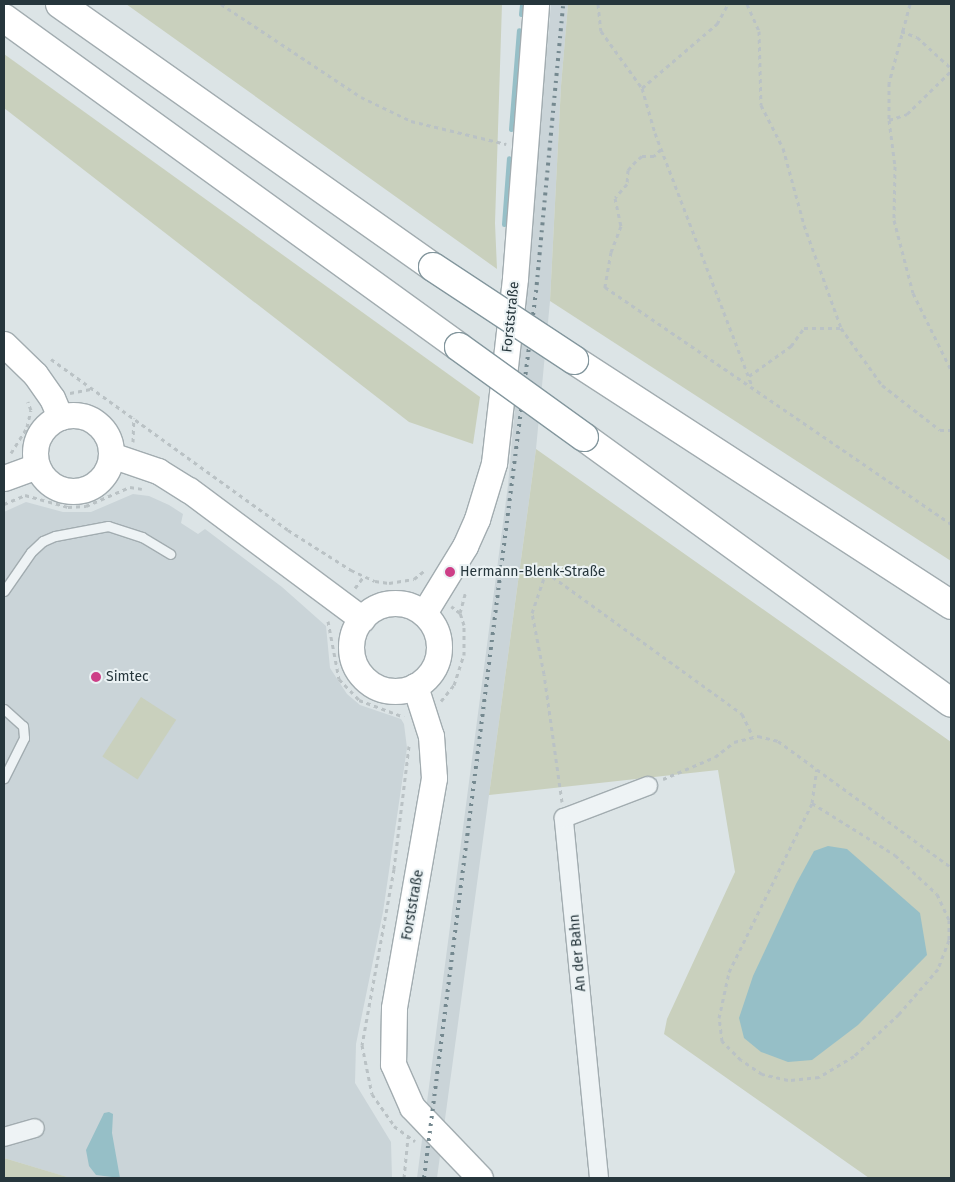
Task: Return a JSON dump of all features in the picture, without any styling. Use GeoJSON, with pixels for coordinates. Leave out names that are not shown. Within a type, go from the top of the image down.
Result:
{"type":"FeatureCollection","features":[{"type":"Feature","properties":{"kind":"highway"},"geometry":{"type":"LineString","coordinates":[[60,4],[433,267],[951,605]]}},
{"type":"Feature","properties":{"kind":"highway"},"geometry":{"type":"LineString","coordinates":[[4,18],[951,703]]}},
{"type":"Feature","properties":{"kind":"main road","name":"Forststraße"},"geometry":{"type":"LineString","coordinates":[[430,604],[477,519],[494,463],[515,278],[536,4]]}},
{"type":"Feature","properties":{"kind":"main road"},"geometry":{"type":"LineString","coordinates":[[4,344],[35,374],[52,398],[60,417]]}},
{"type":"Feature","properties":{"kind":"main road"},"geometry":{"type":"LineString","coordinates":[[78,415],[96,422],[108,437],[111,455],[100,480],[74,492],[47,482],[37,466],[37,441],[46,426],[60,417],[78,415]]}},
{"type":"Feature","properties":{"kind":"main road"},"geometry":{"type":"LineString","coordinates":[[111,455],[158,471],[189,490],[362,619]]}},
{"type":"Feature","properties":{"kind":"main road"},"geometry":{"type":"LineString","coordinates":[[6,466],[37,466]]}},
{"type":"Feature","properties":{"kind":"main road"},"geometry":{"type":"LineString","coordinates":[[387,604],[430,604],[439,652],[432,672],[415,686],[394,691],[383,689],[361,674],[351,649],[356,628],[362,619],[387,604]]}},
{"type":"Feature","properties":{"kind":"main road","name":"Forststraße"},"geometry":{"type":"LineString","coordinates":[[415,686],[432,736],[434,778],[394,1008],[391,1048],[397,1079],[422,1118],[480,1178]]}},
{"type":"Feature","properties":{"kind":"street"},"geometry":{"type":"LineString","coordinates":[[564,818],[648,786]]}},
{"type":"Feature","properties":{"kind":"street","name":"An der Bahn"},"geometry":{"type":"LineString","coordinates":[[564,818],[599,1178]]}},
{"type":"Feature","properties":{"kind":"street"},"geometry":{"type":"LineString","coordinates":[[4,1137],[35,1128]]}},
{"type":"Feature","properties":{"kind":"lane"},"geometry":{"type":"LineString","coordinates":[[4,592],[31,552],[43,541],[55,536],[108,526],[142,537],[170,554]]}},
{"type":"Feature","properties":{"kind":"lane"},"geometry":{"type":"LineString","coordinates":[[4,709],[23,726],[24,738],[4,778]]}},
{"type":"Feature","properties":{"kind":"path"},"geometry":{"type":"LineString","coordinates":[[221,4],[361,97],[410,121],[503,144]]}},
{"type":"Feature","properties":{"kind":"path"},"geometry":{"type":"LineString","coordinates":[[598,4],[601,31],[642,88],[661,149],[750,376],[753,389]]}},
{"type":"Feature","properties":{"kind":"path"},"geometry":{"type":"LineString","coordinates":[[642,88],[717,24],[728,4]]}},
{"type":"Feature","properties":{"kind":"path"},"geometry":{"type":"LineString","coordinates":[[747,4],[759,31],[761,105],[783,148],[804,225],[841,328],[882,385],[940,430],[951,430]]}},
{"type":"Feature","properties":{"kind":"path"},"geometry":{"type":"LineString","coordinates":[[910,4],[901,31],[890,83],[889,120],[895,166],[894,220],[913,293],[951,370]]}},
{"type":"Feature","properties":{"kind":"path"},"geometry":{"type":"LineString","coordinates":[[889,120],[907,114],[951,69],[917,37],[901,31]]}},
{"type":"Feature","properties":{"kind":"path"},"geometry":{"type":"LineString","coordinates":[[661,149],[654,156],[642,156],[636,161],[628,170],[627,184],[615,198],[621,226],[610,252],[605,287],[951,524]]}},
{"type":"Feature","properties":{"kind":"path"},"geometry":{"type":"LineString","coordinates":[[750,376],[791,346],[804,328],[841,328]]}},
{"type":"Feature","properties":{"kind":"path"},"geometry":{"type":"LineString","coordinates":[[92,388],[288,530],[364,576],[389,583],[414,579],[430,604],[460,613]]}},
{"type":"Feature","properties":{"kind":"path"},"geometry":{"type":"LineString","coordinates":[[6,466],[21,440],[30,410]]}},
{"type":"Feature","properties":{"kind":"path"},"geometry":{"type":"LineString","coordinates":[[4,504],[25,495],[68,508],[86,506],[130,486]]}},
{"type":"Feature","properties":{"kind":"path"},"geometry":{"type":"LineString","coordinates":[[284,536],[288,530]]}},
{"type":"Feature","properties":{"kind":"path"},"geometry":{"type":"LineString","coordinates":[[564,818],[544,674],[532,613],[546,572],[742,714],[753,737]]}},
{"type":"Feature","properties":{"kind":"path"},"geometry":{"type":"LineString","coordinates":[[329,623],[339,679],[359,700],[406,718],[441,701],[454,685],[464,655],[464,625],[460,613],[465,594]]}},
{"type":"Feature","properties":{"kind":"path"},"geometry":{"type":"LineString","coordinates":[[648,786],[715,757],[734,742],[753,737],[778,741],[951,866]]}},
{"type":"Feature","properties":{"kind":"path"},"geometry":{"type":"LineString","coordinates":[[812,803],[895,855],[937,894],[950,920],[949,940],[938,969],[899,1014],[854,1056],[819,1077],[788,1080],[762,1074],[741,1060],[722,1041],[720,1018],[729,972],[812,803],[816,769]]}},
{"type":"Feature","properties":{"kind":"path"},"geometry":{"type":"LineString","coordinates":[[404,1178],[407,1138]]}},
{"type":"Feature","properties":{"kind":"shaded area"},"geometry":{"type":"Polygon","coordinates":[[[551,4],[568,4],[561,86],[550,301],[536,449],[437,1178],[417,1178],[508,485],[551,4]]]}},
{"type":"Feature","properties":{"kind":"shaded area"},"geometry":{"type":"Polygon","coordinates":[[[133,494],[149,496],[169,505],[183,514],[181,523],[198,534],[205,529],[282,587],[326,626],[330,668],[347,694],[360,705],[401,719],[404,724],[407,748],[383,912],[356,1044],[355,1083],[391,1142],[392,1178],[70,1178],[4,1158],[4,512],[26,502],[63,512],[91,512],[133,494]]]}},
{"type":"Feature","properties":{"kind":"green space"},"geometry":{"type":"Polygon","coordinates":[[[126,4],[502,4],[495,223],[497,269],[126,4]]]}},
{"type":"Feature","properties":{"kind":"green space"},"geometry":{"type":"Polygon","coordinates":[[[568,4],[951,4],[951,561],[550,301],[561,86],[568,4]]]}},
{"type":"Feature","properties":{"kind":"green space"},"geometry":{"type":"Polygon","coordinates":[[[4,54],[480,397],[473,444],[409,422],[4,108],[4,54]]]}},
{"type":"Feature","properties":{"kind":"green space"},"geometry":{"type":"Polygon","coordinates":[[[536,449],[951,742],[951,1178],[869,1178],[664,1034],[667,1019],[735,872],[718,770],[489,795],[536,449]]]}},
{"type":"Feature","properties":{"kind":"green space"},"geometry":{"type":"Polygon","coordinates":[[[141,697],[176,720],[138,779],[102,757],[141,697]]]}},
{"type":"Feature","properties":{"kind":"green space"},"geometry":{"type":"Polygon","coordinates":[[[4,1158],[64,1176],[70,1178],[4,1178],[4,1158]]]}},
{"type":"Feature","properties":{"kind":"water"},"geometry":{"type":"Polygon","coordinates":[[[828,846],[847,849],[920,913],[927,955],[858,1025],[812,1060],[788,1062],[761,1052],[744,1038],[739,1018],[753,976],[796,884],[814,851],[828,846]]]}},
{"type":"Feature","properties":{"kind":"water"},"geometry":{"type":"Polygon","coordinates":[[[109,1112],[113,1114],[112,1133],[120,1178],[96,1175],[89,1166],[86,1150],[104,1113],[109,1112]]]}},
{"type":"Feature","properties":{"kind":"waterway"},"geometry":{"type":"LineString","coordinates":[[521,14],[522,4]]}},
{"type":"Feature","properties":{"kind":"waterway"},"geometry":{"type":"LineString","coordinates":[[511,129],[519,30]]}},
{"type":"Feature","properties":{"kind":"waterway"},"geometry":{"type":"LineString","coordinates":[[504,224],[509,158]]}},
{"type":"Feature","properties":{"kind":"railway"},"geometry":{"type":"LineString","coordinates":[[424,1178],[536,292],[563,4]]}},
{"type":"Feature","properties":{"kind":"place","name":"Hermann-Blenk-Straße"},"geometry":{"type":"Point","coordinates":[450,572]}},
{"type":"Feature","properties":{"kind":"place","name":"Simtec"},"geometry":{"type":"Point","coordinates":[96,677]}}]}
